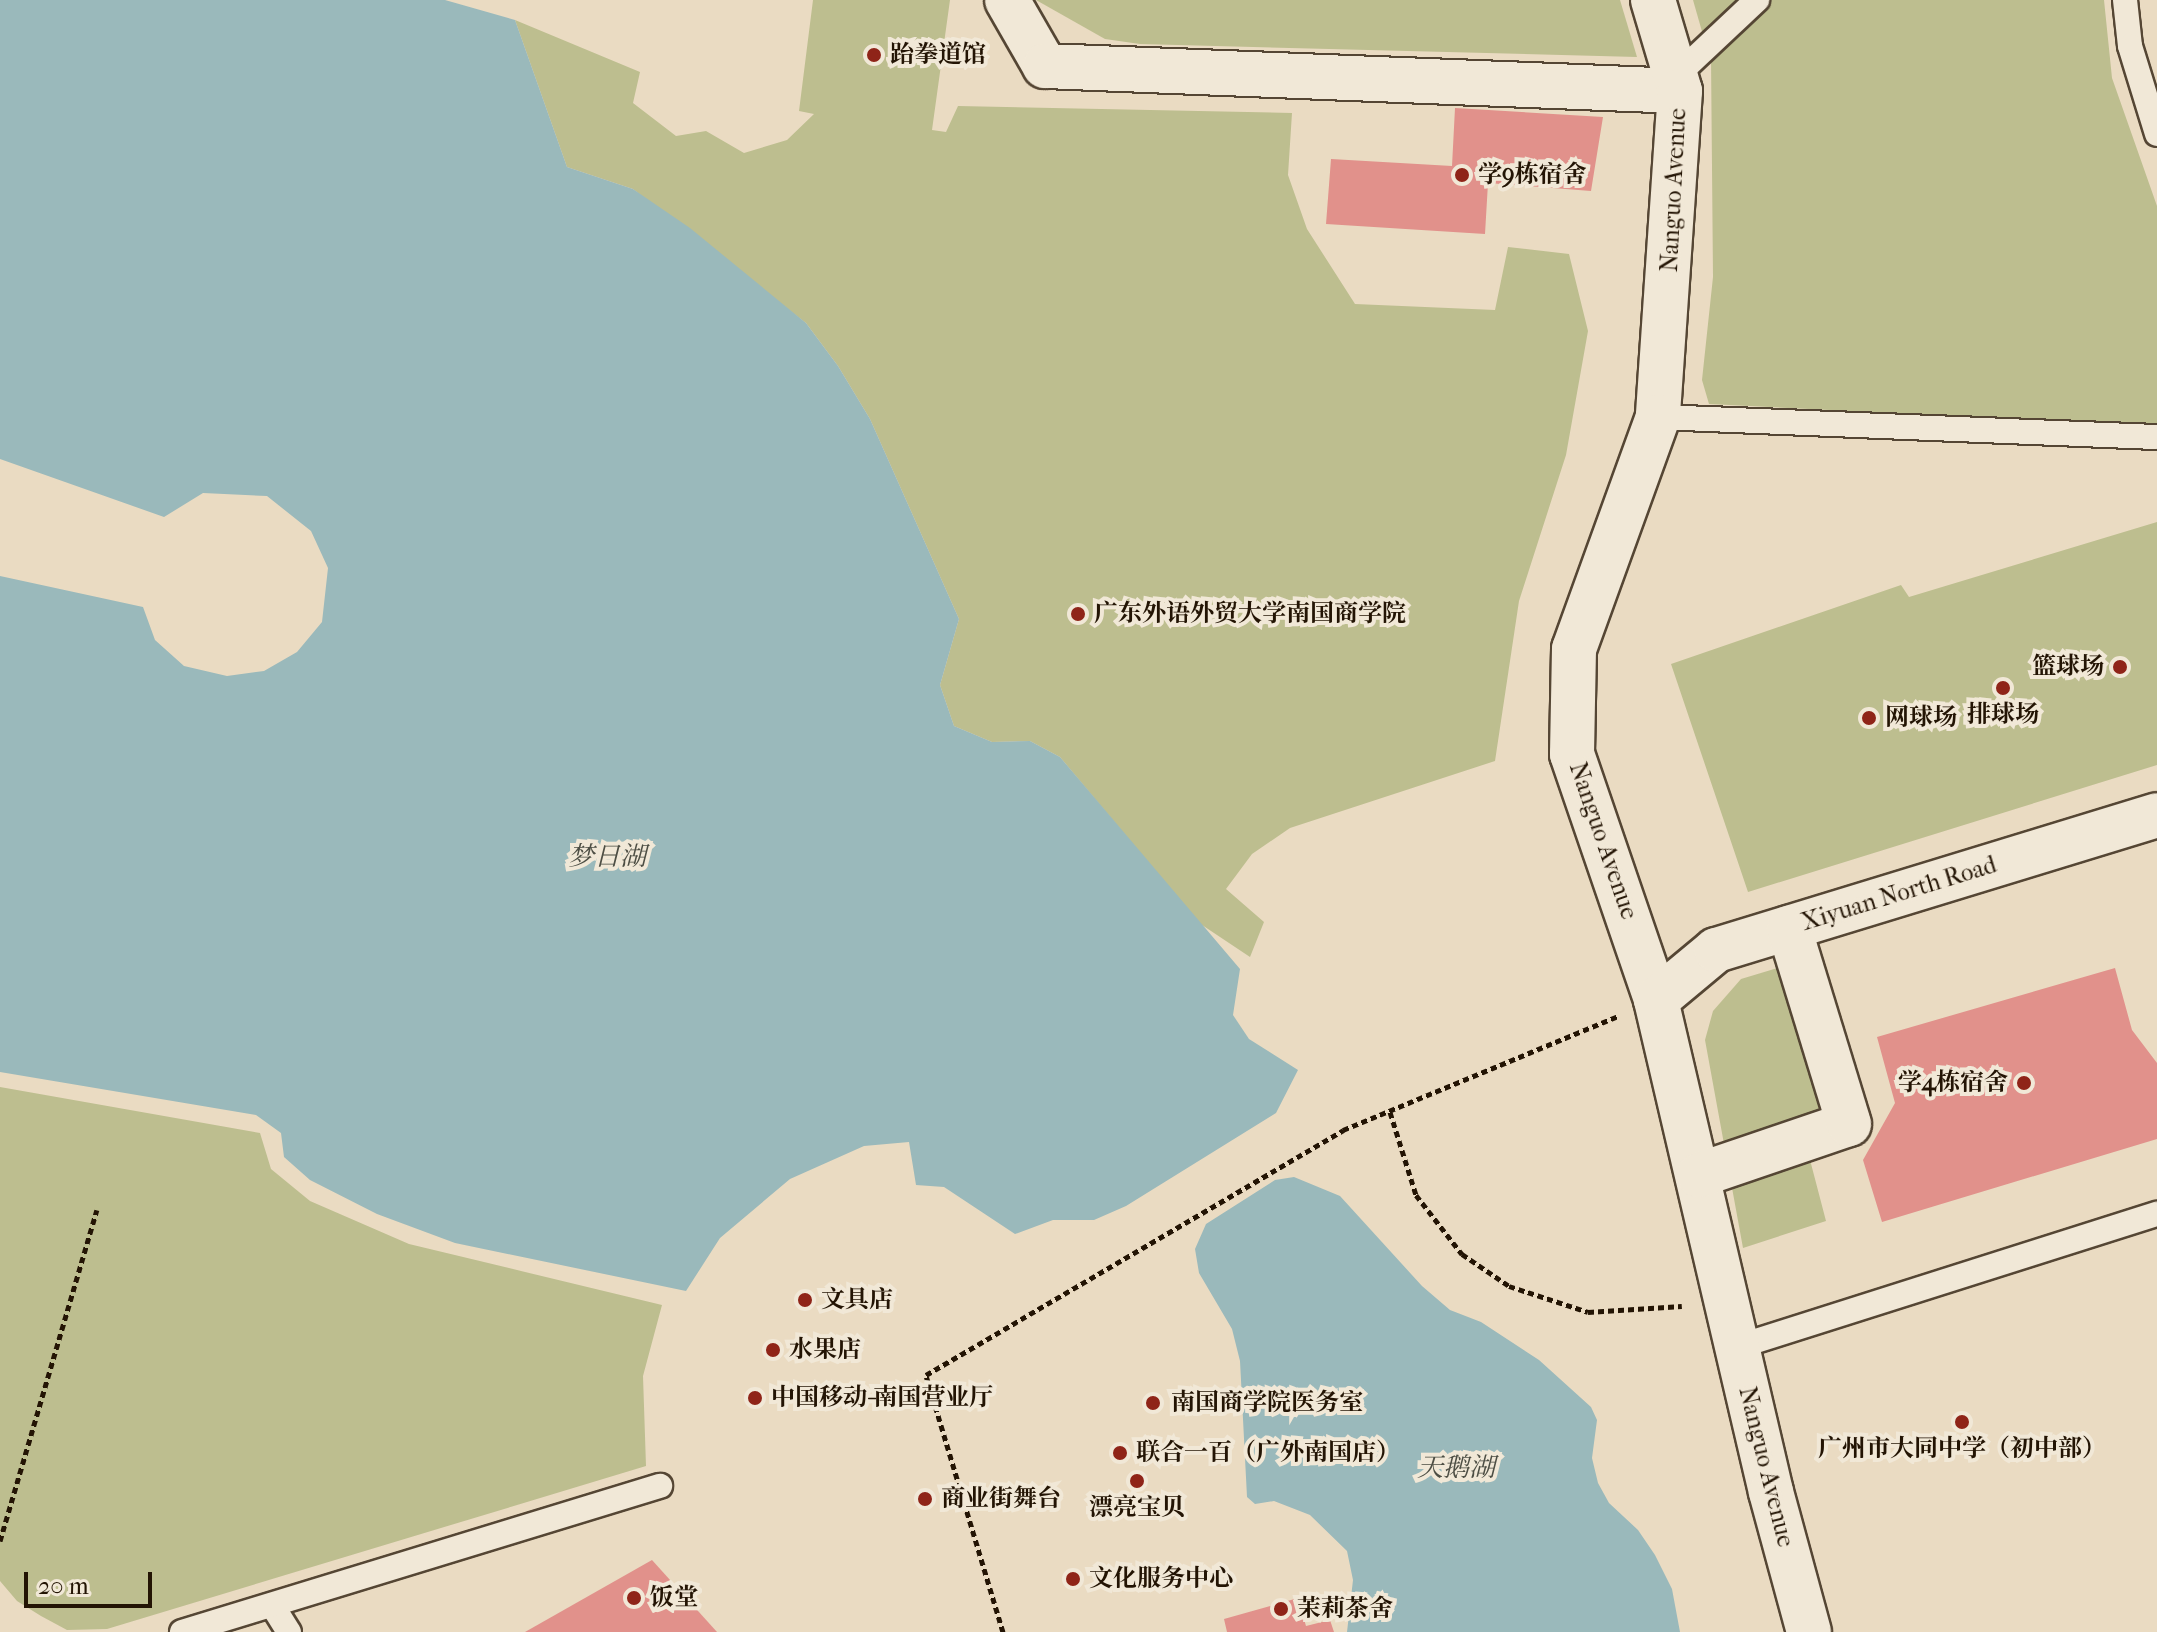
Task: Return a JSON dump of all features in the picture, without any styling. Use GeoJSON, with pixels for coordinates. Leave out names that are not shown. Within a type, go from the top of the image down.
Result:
{"type":"FeatureCollection","features":[{"type":"Feature","properties":{"kind":"street"},"geometry":{"type":"LineString","coordinates":[[1007,0],[1045,66],[1679,83]]}},
{"type":"Feature","properties":{"kind":"street","name":"Nanguo Avenue"},"geometry":{"type":"LineString","coordinates":[[1653,0],[1679,83],[1658,417],[1574,649],[1572,754],[1656,1000],[1737,1347],[1809,1632]]}},
{"type":"Feature","properties":{"kind":"street","name":"Xiyuan North Road"},"geometry":{"type":"LineString","coordinates":[[1656,1000],[1716,950],[2157,815]]}},
{"type":"Feature","properties":{"kind":"street"},"geometry":{"type":"LineString","coordinates":[[1699,1175],[1849,1124],[1789,928]]}},
{"type":"Feature","properties":{"kind":"lane"},"geometry":{"type":"LineString","coordinates":[[1679,83],[1757,0]]}},
{"type":"Feature","properties":{"kind":"lane"},"geometry":{"type":"LineString","coordinates":[[2125,0],[2130,46],[2157,134]]}},
{"type":"Feature","properties":{"kind":"lane"},"geometry":{"type":"LineString","coordinates":[[1658,417],[2157,437]]}},
{"type":"Feature","properties":{"kind":"lane"},"geometry":{"type":"LineString","coordinates":[[1737,1347],[2157,1214]]}},
{"type":"Feature","properties":{"kind":"lane"},"geometry":{"type":"LineString","coordinates":[[182,1632],[660,1486]]}},
{"type":"Feature","properties":{"kind":"lane"},"geometry":{"type":"LineString","coordinates":[[272,1605],[289,1632]]}},
{"type":"Feature","properties":{"kind":"path"},"geometry":{"type":"LineString","coordinates":[[1003,1632],[926,1375],[1343,1130],[1656,1000]]}},
{"type":"Feature","properties":{"kind":"path"},"geometry":{"type":"LineString","coordinates":[[1390,1112],[1416,1195],[1462,1254],[1509,1286],[1588,1312],[1655,1310],[1727,1299]]}},
{"type":"Feature","properties":{"kind":"path"},"geometry":{"type":"LineString","coordinates":[[0,1541],[97,1210]]}},
{"type":"Feature","properties":{"kind":"green space"},"geometry":{"type":"Polygon","coordinates":[[[813,0],[950,0],[932,130],[946,132],[958,106],[1292,113],[1288,175],[1307,229],[1355,304],[1495,310],[1508,247],[1569,254],[1588,331],[1566,455],[1519,601],[1495,761],[1290,828],[1252,854],[1226,889],[1264,922],[1250,957],[1199,923],[1060,757],[1030,741],[992,742],[954,726],[940,685],[959,619],[870,419],[838,366],[806,323],[633,189],[567,167],[515,20],[640,72],[633,103],[676,136],[706,131],[744,153],[787,140],[814,114],[799,111],[813,0]]]}},
{"type":"Feature","properties":{"kind":"green space"},"geometry":{"type":"Polygon","coordinates":[[[1036,0],[1620,0],[1637,57],[1140,44],[1105,39],[1036,0]]]}},
{"type":"Feature","properties":{"kind":"green space"},"geometry":{"type":"Polygon","coordinates":[[[1693,0],[1744,0],[1705,42],[1693,0]]]}},
{"type":"Feature","properties":{"kind":"green space"},"geometry":{"type":"Polygon","coordinates":[[[1766,0],[2104,0],[2112,78],[2157,206],[2157,426],[1709,404],[1702,380],[1713,277],[1711,58],[1753,21],[1766,0]]]}},
{"type":"Feature","properties":{"kind":"green space"},"geometry":{"type":"Polygon","coordinates":[[[2157,522],[2157,765],[1748,892],[1671,664],[1901,585],[1909,597],[2157,522]]]}},
{"type":"Feature","properties":{"kind":"green space"},"geometry":{"type":"Polygon","coordinates":[[[1784,966],[1829,1111],[1809,1156],[1826,1221],[1743,1248],[1705,1040],[1713,1011],[1741,979],[1784,966]]]}},
{"type":"Feature","properties":{"kind":"green space"},"geometry":{"type":"Polygon","coordinates":[[[0,1087],[260,1133],[271,1169],[310,1201],[409,1244],[662,1305],[643,1376],[646,1466],[107,1629],[67,1630],[41,1616],[17,1601],[0,1581],[0,1087]]]}},
{"type":"Feature","properties":{"kind":"water","name":"梦日湖"},"geometry":{"type":"Polygon","coordinates":[[[0,0],[445,0],[515,20],[567,167],[633,189],[690,228],[806,323],[838,366],[870,419],[959,619],[940,685],[954,726],[992,742],[1030,741],[1060,757],[1240,969],[1233,1015],[1249,1039],[1298,1070],[1276,1113],[1126,1206],[1094,1220],[1053,1220],[1015,1234],[944,1187],[916,1185],[909,1142],[864,1146],[790,1179],[720,1238],[686,1291],[455,1243],[377,1214],[310,1180],[284,1157],[281,1133],[256,1115],[0,1072],[0,576],[143,607],[155,640],[184,666],[227,676],[264,671],[297,652],[322,622],[328,568],[311,531],[267,496],[203,493],[164,517],[0,459],[0,0]]]}},
{"type":"Feature","properties":{"kind":"water","name":"天鹅湖"},"geometry":{"type":"Polygon","coordinates":[[[1294,1177],[1340,1196],[1422,1286],[1450,1310],[1481,1322],[1539,1360],[1591,1407],[1597,1420],[1592,1458],[1598,1483],[1609,1503],[1638,1530],[1655,1555],[1672,1589],[1680,1632],[1347,1632],[1353,1580],[1347,1551],[1310,1515],[1274,1501],[1255,1504],[1247,1497],[1240,1361],[1232,1329],[1199,1273],[1195,1249],[1206,1224],[1275,1180],[1294,1177]]]}},
{"type":"Feature","properties":{"kind":"building","name":"学9栋宿舍"},"geometry":{"type":"Polygon","coordinates":[[[1455,108],[1603,117],[1591,191],[1488,183],[1485,234],[1326,224],[1331,159],[1452,166],[1455,108]]]}},
{"type":"Feature","properties":{"kind":"building","name":"学4栋宿舍"},"geometry":{"type":"Polygon","coordinates":[[[2115,968],[2132,1030],[2157,1063],[2157,1139],[1882,1222],[1863,1160],[1895,1103],[1877,1037],[2115,968]]]}},
{"type":"Feature","properties":{"kind":"building","name":"饭堂"},"geometry":{"type":"Polygon","coordinates":[[[652,1560],[717,1632],[525,1632],[652,1560]]]}},
{"type":"Feature","properties":{"kind":"building","name":"茉莉茶舍"},"geometry":{"type":"Polygon","coordinates":[[[1298,1598],[1306,1626],[1330,1620],[1334,1632],[1227,1632],[1224,1619],[1298,1598]]]}},
{"type":"Feature","properties":{"kind":"place","name":"跆拳道馆"},"geometry":{"type":"Point","coordinates":[874,55]}},
{"type":"Feature","properties":{"kind":"place","name":"学9栋宿舍"},"geometry":{"type":"Point","coordinates":[1462,175]}},
{"type":"Feature","properties":{"kind":"place","name":"广东外语外贸大学南国商学院"},"geometry":{"type":"Point","coordinates":[1078,614]}},
{"type":"Feature","properties":{"kind":"place","name":"篮球场"},"geometry":{"type":"Point","coordinates":[2120,667]}},
{"type":"Feature","properties":{"kind":"place","name":"排球场"},"geometry":{"type":"Point","coordinates":[2003,688]}},
{"type":"Feature","properties":{"kind":"place","name":"网球场"},"geometry":{"type":"Point","coordinates":[1869,718]}},
{"type":"Feature","properties":{"kind":"place","name":"学4栋宿舍"},"geometry":{"type":"Point","coordinates":[2024,1083]}},
{"type":"Feature","properties":{"kind":"place","name":"文具店"},"geometry":{"type":"Point","coordinates":[805,1300]}},
{"type":"Feature","properties":{"kind":"place","name":"水果店"},"geometry":{"type":"Point","coordinates":[773,1350]}},
{"type":"Feature","properties":{"kind":"place","name":"中国移动-南国营业厅"},"geometry":{"type":"Point","coordinates":[755,1398]}},
{"type":"Feature","properties":{"kind":"place","name":"南国商学院医务室"},"geometry":{"type":"Point","coordinates":[1153,1403]}},
{"type":"Feature","properties":{"kind":"place","name":"广州市大同中学（初中部）"},"geometry":{"type":"Point","coordinates":[1962,1422]}},
{"type":"Feature","properties":{"kind":"place","name":"联合一百（广外南国店）"},"geometry":{"type":"Point","coordinates":[1120,1453]}},
{"type":"Feature","properties":{"kind":"place","name":"漂亮宝贝"},"geometry":{"type":"Point","coordinates":[1137,1481]}},
{"type":"Feature","properties":{"kind":"place","name":"商业街舞台"},"geometry":{"type":"Point","coordinates":[925,1499]}},
{"type":"Feature","properties":{"kind":"place","name":"文化服务中心"},"geometry":{"type":"Point","coordinates":[1073,1579]}},
{"type":"Feature","properties":{"kind":"place","name":"饭堂"},"geometry":{"type":"Point","coordinates":[634,1598]}},
{"type":"Feature","properties":{"kind":"place","name":"茉莉茶舍"},"geometry":{"type":"Point","coordinates":[1281,1609]}}]}
